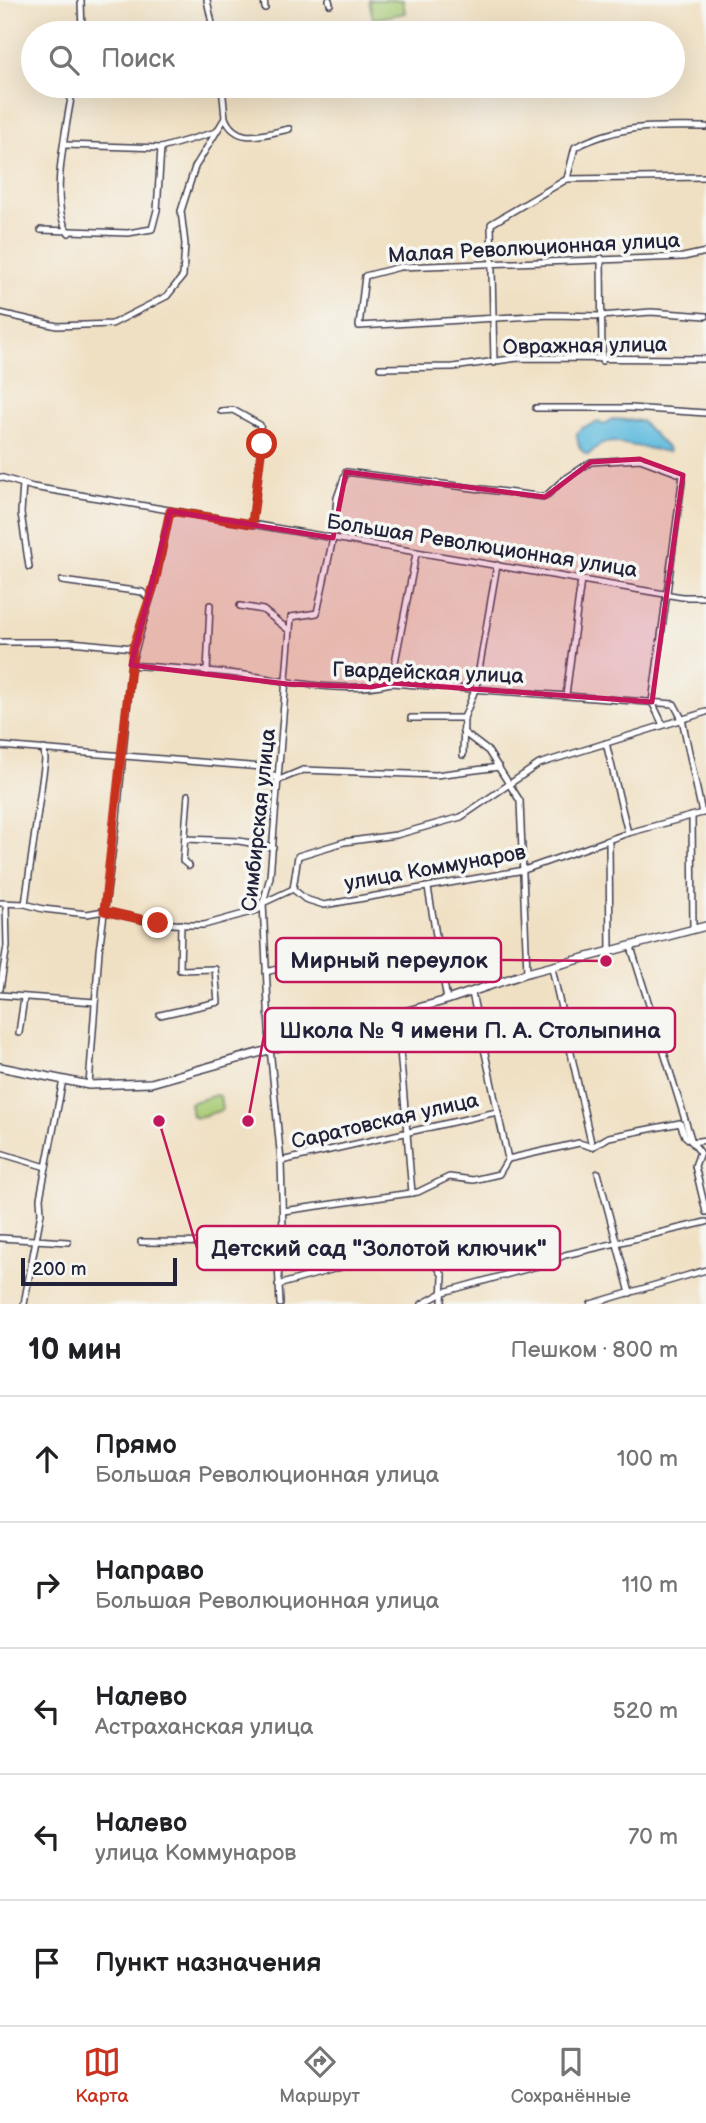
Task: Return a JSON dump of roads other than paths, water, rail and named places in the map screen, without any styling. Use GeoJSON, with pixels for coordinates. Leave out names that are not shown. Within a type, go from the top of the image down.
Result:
{"type":"FeatureCollection","features":[{"type":"Feature","properties":{"kind":"main road"},"geometry":{"type":"LineString","coordinates":[[0,1067],[89,1084],[129,1086],[151,1083],[472,993],[527,973],[706,926]]}},
{"type":"Feature","properties":{"kind":"street"},"geometry":{"type":"LineString","coordinates":[[81,0],[82,21]]}},
{"type":"Feature","properties":{"kind":"street"},"geometry":{"type":"LineString","coordinates":[[207,0],[211,21]]}},
{"type":"Feature","properties":{"kind":"street"},"geometry":{"type":"LineString","coordinates":[[264,0],[265,8]]}},
{"type":"Feature","properties":{"kind":"street"},"geometry":{"type":"LineString","coordinates":[[69,233],[60,216],[71,98]]}},
{"type":"Feature","properties":{"kind":"street"},"geometry":{"type":"LineString","coordinates":[[223,98],[229,128],[239,136],[251,137],[289,129]]}},
{"type":"Feature","properties":{"kind":"street"},"geometry":{"type":"LineString","coordinates":[[0,313],[57,326],[112,324],[167,296],[183,276],[185,244],[181,211],[195,167],[225,118]]}},
{"type":"Feature","properties":{"kind":"street"},"geometry":{"type":"LineString","coordinates":[[567,179],[575,146],[599,135],[623,128],[706,127]]}},
{"type":"Feature","properties":{"kind":"street"},"geometry":{"type":"LineString","coordinates":[[65,145],[161,148],[216,132]]}},
{"type":"Feature","properties":{"kind":"street"},"geometry":{"type":"LineString","coordinates":[[41,230],[128,233],[152,229],[161,148]]}},
{"type":"Feature","properties":{"kind":"street"},"geometry":{"type":"LineString","coordinates":[[494,363],[491,224],[567,179],[706,177]]}},
{"type":"Feature","properties":{"kind":"street","name":"Малая Революционная улица"},"geometry":{"type":"LineString","coordinates":[[493,317],[359,326],[365,276],[400,267],[683,257],[706,252]]}},
{"type":"Feature","properties":{"kind":"street"},"geometry":{"type":"LineString","coordinates":[[601,258],[602,361]]}},
{"type":"Feature","properties":{"kind":"street"},"geometry":{"type":"LineString","coordinates":[[493,317],[601,316],[651,312],[706,316]]}},
{"type":"Feature","properties":{"kind":"street","name":"Овражная улица"},"geometry":{"type":"LineString","coordinates":[[380,368],[453,367],[518,358],[602,361],[706,359]]}},
{"type":"Feature","properties":{"kind":"street"},"geometry":{"type":"LineString","coordinates":[[536,408],[706,413]]}},
{"type":"Feature","properties":{"kind":"street"},"geometry":{"type":"LineString","coordinates":[[221,411],[233,410],[260,425],[262,434],[252,524]]}},
{"type":"Feature","properties":{"kind":"street"},"geometry":{"type":"LineString","coordinates":[[290,631],[291,617],[317,613],[333,538],[337,498],[346,472],[545,497],[562,481],[591,462],[640,458],[683,475],[652,702],[663,725]]}},
{"type":"Feature","properties":{"kind":"street","name":"Большая Революционная улица"},"geometry":{"type":"LineString","coordinates":[[0,477],[23,484],[416,554],[706,597]]}},
{"type":"Feature","properties":{"kind":"street"},"geometry":{"type":"LineString","coordinates":[[23,484],[21,513],[29,567]]}},
{"type":"Feature","properties":{"kind":"street"},"geometry":{"type":"LineString","coordinates":[[89,1084],[104,911],[133,648],[149,599],[170,511]]}},
{"type":"Feature","properties":{"kind":"street"},"geometry":{"type":"LineString","coordinates":[[391,683],[416,554]]}},
{"type":"Feature","properties":{"kind":"street"},"geometry":{"type":"LineString","coordinates":[[463,755],[464,718],[476,687],[497,565]]}},
{"type":"Feature","properties":{"kind":"street"},"geometry":{"type":"LineString","coordinates":[[566,695],[581,580]]}},
{"type":"Feature","properties":{"kind":"street"},"geometry":{"type":"LineString","coordinates":[[62,581],[142,592],[149,599]]}},
{"type":"Feature","properties":{"kind":"street"},"geometry":{"type":"LineString","coordinates":[[206,672],[210,605]]}},
{"type":"Feature","properties":{"kind":"street"},"geometry":{"type":"LineString","coordinates":[[240,606],[263,610],[290,631]]}},
{"type":"Feature","properties":{"kind":"street","name":"Симбирская улица"},"geometry":{"type":"LineString","coordinates":[[280,1304],[277,1243],[283,1231],[283,1211],[270,1048],[264,903],[273,848],[288,684],[290,631]]}},
{"type":"Feature","properties":{"kind":"street"},"geometry":{"type":"LineString","coordinates":[[0,642],[71,642],[133,648]]}},
{"type":"Feature","properties":{"kind":"street","name":"Гвардейская улица"},"geometry":{"type":"LineString","coordinates":[[131,665],[288,684],[371,687],[391,683],[476,687],[674,704],[682,719]]}},
{"type":"Feature","properties":{"kind":"street"},"geometry":{"type":"LineString","coordinates":[[511,783],[539,764],[706,712]]}},
{"type":"Feature","properties":{"kind":"street"},"geometry":{"type":"LineString","coordinates":[[411,718],[464,718]]}},
{"type":"Feature","properties":{"kind":"street"},"geometry":{"type":"LineString","coordinates":[[682,719],[704,812]]}},
{"type":"Feature","properties":{"kind":"street"},"geometry":{"type":"LineString","coordinates":[[463,732],[488,751],[511,783],[520,801],[527,973]]}},
{"type":"Feature","properties":{"kind":"street"},"geometry":{"type":"LineString","coordinates":[[607,743],[628,833]]}},
{"type":"Feature","properties":{"kind":"street"},"geometry":{"type":"LineString","coordinates":[[0,746],[262,766],[279,780],[303,770],[436,775],[499,767]]}},
{"type":"Feature","properties":{"kind":"street"},"geometry":{"type":"LineString","coordinates":[[25,904],[45,760],[44,750]]}},
{"type":"Feature","properties":{"kind":"street","name":"улица Коммунаров"},"geometry":{"type":"LineString","coordinates":[[511,783],[461,817],[396,835],[344,842],[298,856],[293,889],[305,899],[324,905],[428,888],[524,870],[609,843],[628,833],[704,812]]}},
{"type":"Feature","properties":{"kind":"street"},"geometry":{"type":"LineString","coordinates":[[188,795],[183,861],[189,866]]}},
{"type":"Feature","properties":{"kind":"street"},"geometry":{"type":"LineString","coordinates":[[692,816],[694,930]]}},
{"type":"Feature","properties":{"kind":"street"},"geometry":{"type":"LineString","coordinates":[[185,839],[239,841],[273,848]]}},
{"type":"Feature","properties":{"kind":"street"},"geometry":{"type":"LineString","coordinates":[[609,843],[610,953]]}},
{"type":"Feature","properties":{"kind":"street"},"geometry":{"type":"LineString","coordinates":[[428,888],[447,1000]]}},
{"type":"Feature","properties":{"kind":"street"},"geometry":{"type":"LineString","coordinates":[[0,989],[7,946],[3,903],[25,904],[65,912],[104,911],[158,923],[204,925],[258,910],[264,903],[293,889]]}},
{"type":"Feature","properties":{"kind":"street"},"geometry":{"type":"LineString","coordinates":[[160,1015],[218,1002],[215,969],[180,970],[181,924]]}},
{"type":"Feature","properties":{"kind":"street"},"geometry":{"type":"LineString","coordinates":[[266,972],[314,959],[406,941]]}},
{"type":"Feature","properties":{"kind":"street"},"geometry":{"type":"LineString","coordinates":[[631,947],[692,1142]]}},
{"type":"Feature","properties":{"kind":"street"},"geometry":{"type":"LineString","coordinates":[[552,968],[592,1147]]}},
{"type":"Feature","properties":{"kind":"street"},"geometry":{"type":"LineString","coordinates":[[283,1211],[412,1194],[449,1177],[473,1180],[499,1174],[508,1158],[472,993]]}},
{"type":"Feature","properties":{"kind":"street"},"geometry":{"type":"LineString","coordinates":[[0,995],[40,1000],[53,996],[95,1002]]}},
{"type":"Feature","properties":{"kind":"street"},"geometry":{"type":"LineString","coordinates":[[19,1033],[23,998]]}},
{"type":"Feature","properties":{"kind":"street"},"geometry":{"type":"LineString","coordinates":[[397,1014],[409,1132],[412,1194]]}},
{"type":"Feature","properties":{"kind":"street"},"geometry":{"type":"LineString","coordinates":[[24,1304],[46,1167],[64,1080]]}},
{"type":"Feature","properties":{"kind":"street","name":"Саратовская улица"},"geometry":{"type":"LineString","coordinates":[[281,1161],[497,1112]]}},
{"type":"Feature","properties":{"kind":"street"},"geometry":{"type":"LineString","coordinates":[[508,1158],[579,1143],[592,1147],[609,1137],[680,1123],[685,1136],[700,1152],[695,1166],[706,1212]]}},
{"type":"Feature","properties":{"kind":"street"},"geometry":{"type":"LineString","coordinates":[[692,1142],[706,1140]]}},
{"type":"Feature","properties":{"kind":"street"},"geometry":{"type":"LineString","coordinates":[[0,1153],[46,1167]]}},
{"type":"Feature","properties":{"kind":"street"},"geometry":{"type":"LineString","coordinates":[[598,1173],[630,1293]]}},
{"type":"Feature","properties":{"kind":"street"},"geometry":{"type":"LineString","coordinates":[[422,1304],[444,1292],[615,1241],[706,1222]]}},
{"type":"Feature","properties":{"kind":"street"},"geometry":{"type":"LineString","coordinates":[[0,1238],[68,1242]]}},
{"type":"Feature","properties":{"kind":"street"},"geometry":{"type":"LineString","coordinates":[[141,1242],[277,1243]]}},
{"type":"Feature","properties":{"kind":"street"},"geometry":{"type":"LineString","coordinates":[[278,1285],[355,1263],[435,1263],[463,1252],[520,1247]]}},
{"type":"Feature","properties":{"kind":"street"},"geometry":{"type":"LineString","coordinates":[[435,1263],[443,1276],[442,1304]]}},
{"type":"Feature","properties":{"kind":"street"},"geometry":{"type":"LineString","coordinates":[[591,1304],[705,1270],[706,1278]]}},
{"type":"Feature","properties":{"kind":"water"},"geometry":{"type":"Polygon","coordinates":[[[612,419],[641,421],[668,452],[613,442],[602,443],[588,455],[582,451],[577,437],[581,428],[599,422],[603,425],[612,419]]]}},
{"type":"Feature","properties":{"kind":"place","name":"Мирный переулок"},"geometry":{"type":"Point","coordinates":[606,961]}},
{"type":"Feature","properties":{"kind":"place","name":"Детский сад \"Золотой ключик\""},"geometry":{"type":"Point","coordinates":[159,1121]}},
{"type":"Feature","properties":{"kind":"place","name":"Школа № 9 имени П. А. Столыпина"},"geometry":{"type":"Point","coordinates":[248,1121]}}]}
